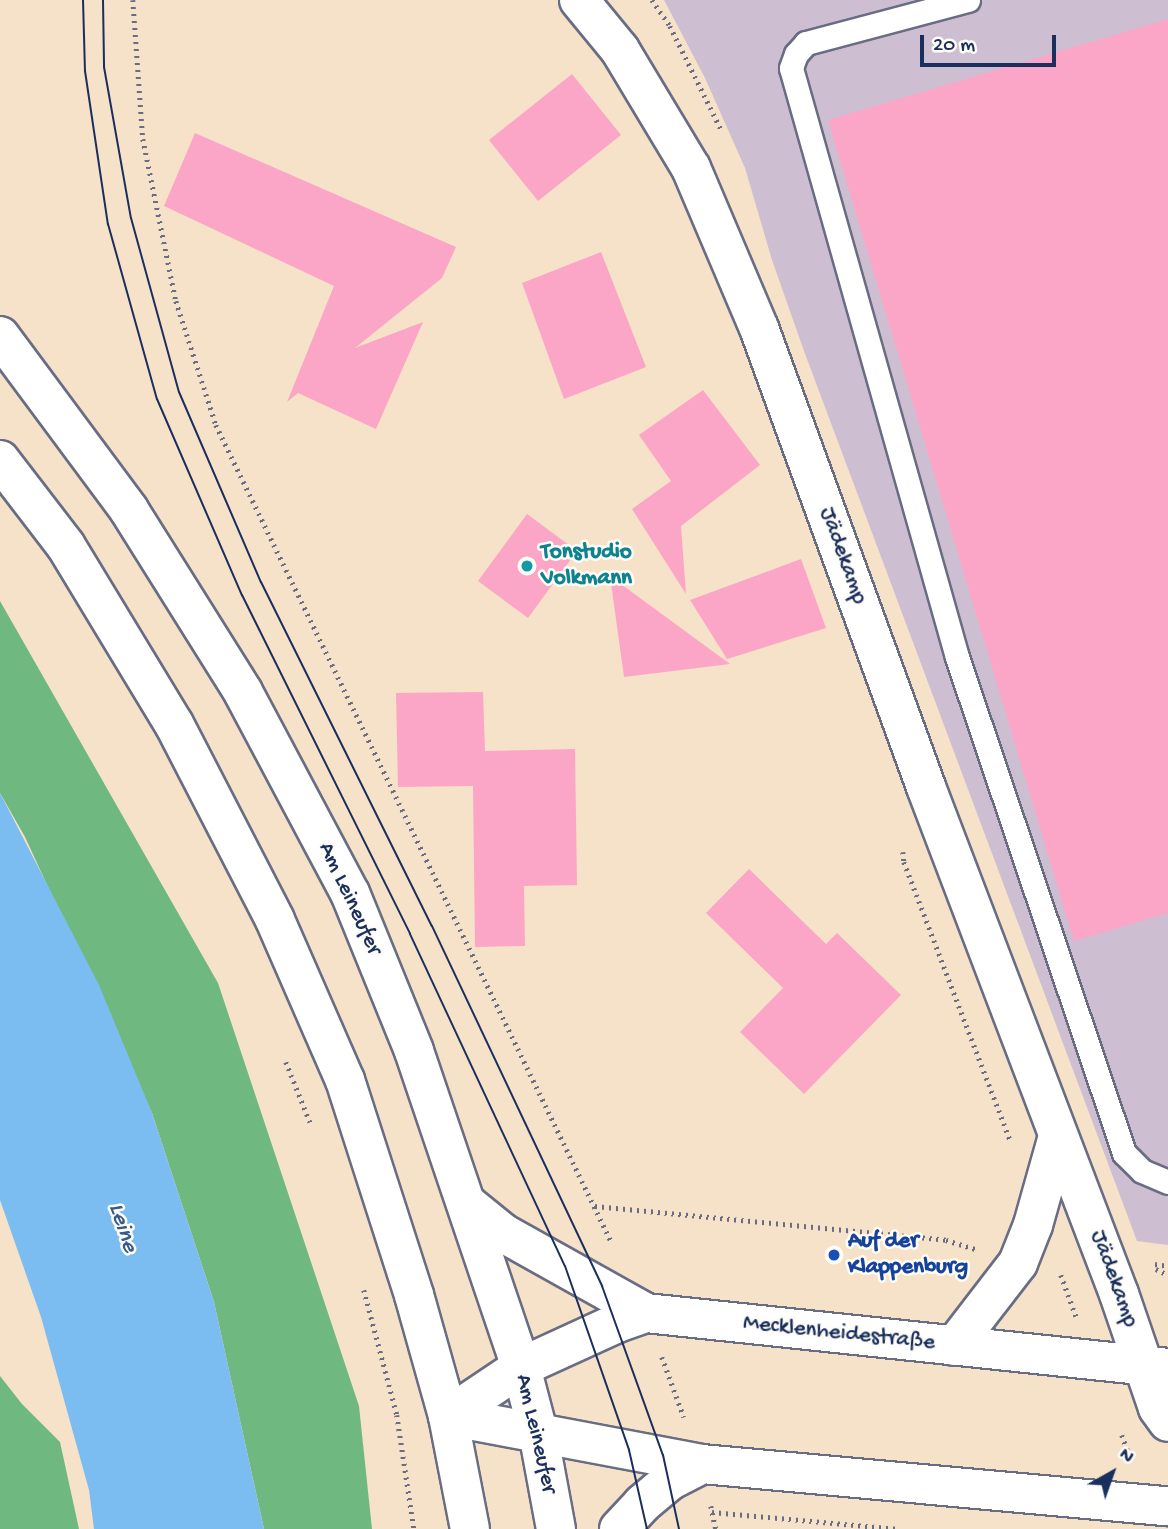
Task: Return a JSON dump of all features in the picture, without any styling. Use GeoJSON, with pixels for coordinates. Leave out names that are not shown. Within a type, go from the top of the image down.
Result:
{"type":"FeatureCollection","features":[{"type":"Feature","properties":{"kind":"main road","name":"Jädekamp"},"geometry":{"type":"LineString","coordinates":[[579,0],[620,50],[691,168],[759,328],[926,787],[1058,1136],[1156,1367],[1158,1408],[1168,1422]]}},
{"type":"Feature","properties":{"kind":"main road","name":"Am Leineufer"},"geometry":{"type":"LineString","coordinates":[[0,336],[129,510],[243,692],[350,893],[414,1051],[521,1367],[538,1432],[555,1529]]}},
{"type":"Feature","properties":{"kind":"main road"},"geometry":{"type":"LineString","coordinates":[[0,460],[66,545],[174,724],[275,920],[345,1080],[414,1296],[448,1416],[470,1529]]}},
{"type":"Feature","properties":{"kind":"main road"},"geometry":{"type":"LineString","coordinates":[[954,1346],[1018,1263],[1033,1225],[1058,1136]]}},
{"type":"Feature","properties":{"kind":"main road"},"geometry":{"type":"LineString","coordinates":[[467,1203],[503,1233],[646,1313]]}},
{"type":"Feature","properties":{"kind":"main road","name":"Mecklenheidestraße"},"geometry":{"type":"LineString","coordinates":[[448,1416],[521,1367],[617,1323],[646,1313],[1156,1367]]}},
{"type":"Feature","properties":{"kind":"main road"},"geometry":{"type":"LineString","coordinates":[[448,1416],[702,1464],[1168,1506]]}},
{"type":"Feature","properties":{"kind":"main road"},"geometry":{"type":"LineString","coordinates":[[620,1529],[642,1504],[671,1480],[702,1464]]}},
{"type":"Feature","properties":{"kind":"lane"},"geometry":{"type":"LineString","coordinates":[[968,0],[806,43],[796,54],[791,68],[957,657],[1124,1153],[1142,1171],[1168,1182]]}},
{"type":"Feature","properties":{"kind":"path"},"geometry":{"type":"LineString","coordinates":[[133,0],[143,139],[176,301],[216,425],[617,1254]]}},
{"type":"Feature","properties":{"kind":"path"},"geometry":{"type":"LineString","coordinates":[[652,0],[670,26],[692,72]]}},
{"type":"Feature","properties":{"kind":"path"},"geometry":{"type":"LineString","coordinates":[[285,1059],[315,1135]]}},
{"type":"Feature","properties":{"kind":"path"},"geometry":{"type":"LineString","coordinates":[[594,1206],[946,1240],[977,1250]]}},
{"type":"Feature","properties":{"kind":"path"},"geometry":{"type":"LineString","coordinates":[[363,1287],[397,1415],[414,1529]]}},
{"type":"Feature","properties":{"kind":"path"},"geometry":{"type":"LineString","coordinates":[[646,1313],[702,1464]]}},
{"type":"Feature","properties":{"kind":"path"},"geometry":{"type":"LineString","coordinates":[[716,1529],[712,1512],[899,1529]]}},
{"type":"Feature","properties":{"kind":"shaded area"},"geometry":{"type":"Polygon","coordinates":[[[664,0],[1168,0],[1168,1245],[1137,1241],[804,351],[772,260],[745,168],[705,78],[664,0]]]}},
{"type":"Feature","properties":{"kind":"green space"},"geometry":{"type":"Polygon","coordinates":[[[0,601],[218,983],[359,1406],[372,1529],[264,1529],[214,1302],[152,1113],[25,837],[0,793],[0,601]]]}},
{"type":"Feature","properties":{"kind":"green space"},"geometry":{"type":"Polygon","coordinates":[[[0,1376],[22,1404],[60,1442],[79,1529],[0,1529],[0,1376]]]}},
{"type":"Feature","properties":{"kind":"water","name":"Leine"},"geometry":{"type":"Polygon","coordinates":[[[0,793],[99,985],[152,1113],[214,1302],[264,1529],[94,1529],[89,1490],[41,1317],[0,1200],[0,793]]]}},
{"type":"Feature","properties":{"kind":"building"},"geometry":{"type":"Polygon","coordinates":[[[1168,19],[1168,913],[1074,941],[828,120],[1168,19]]]}},
{"type":"Feature","properties":{"kind":"building"},"geometry":{"type":"Polygon","coordinates":[[[572,74],[621,135],[538,201],[489,140],[572,74]]]}},
{"type":"Feature","properties":{"kind":"building"},"geometry":{"type":"Polygon","coordinates":[[[195,133],[456,247],[442,278],[355,348],[423,322],[376,429],[298,393],[287,402],[334,286],[164,206],[195,133]]]}},
{"type":"Feature","properties":{"kind":"building"},"geometry":{"type":"Polygon","coordinates":[[[601,252],[646,367],[564,399],[522,283],[601,252]]]}},
{"type":"Feature","properties":{"kind":"building"},"geometry":{"type":"Polygon","coordinates":[[[703,390],[760,465],[681,526],[686,594],[632,509],[671,481],[639,435],[703,390]]]}},
{"type":"Feature","properties":{"kind":"building","name":"Tonstudio Volkmann"},"geometry":{"type":"Polygon","coordinates":[[[527,514],[577,551],[528,618],[478,581],[527,514]]]}},
{"type":"Feature","properties":{"kind":"building"},"geometry":{"type":"Polygon","coordinates":[[[801,559],[826,628],[727,659],[690,600],[801,559]]]}},
{"type":"Feature","properties":{"kind":"building"},"geometry":{"type":"Polygon","coordinates":[[[610,576],[730,664],[624,677],[610,576]]]}},
{"type":"Feature","properties":{"kind":"building"},"geometry":{"type":"Polygon","coordinates":[[[483,692],[485,751],[575,749],[577,885],[524,886],[525,946],[475,947],[473,786],[398,787],[396,693],[483,692]]]}},
{"type":"Feature","properties":{"kind":"building"},"geometry":{"type":"Polygon","coordinates":[[[749,869],[826,944],[837,933],[901,995],[804,1094],[740,1032],[783,988],[706,913],[749,869]]]}},
{"type":"Feature","properties":{"kind":"tram line"},"geometry":{"type":"LineString","coordinates":[[83,0],[85,71],[108,224],[157,399],[242,595],[410,934],[565,1266],[629,1450],[647,1529]]}},
{"type":"Feature","properties":{"kind":"tram line"},"geometry":{"type":"LineString","coordinates":[[103,0],[104,67],[131,218],[179,392],[261,582],[432,926],[602,1286],[663,1455],[679,1529]]}},
{"type":"Feature","properties":{"kind":"place","name":"Tonstudio Volkmann"},"geometry":{"type":"Point","coordinates":[527,566]}},
{"type":"Feature","properties":{"kind":"place","name":"Auf der Klappenburg"},"geometry":{"type":"Point","coordinates":[834,1255]}}]}
